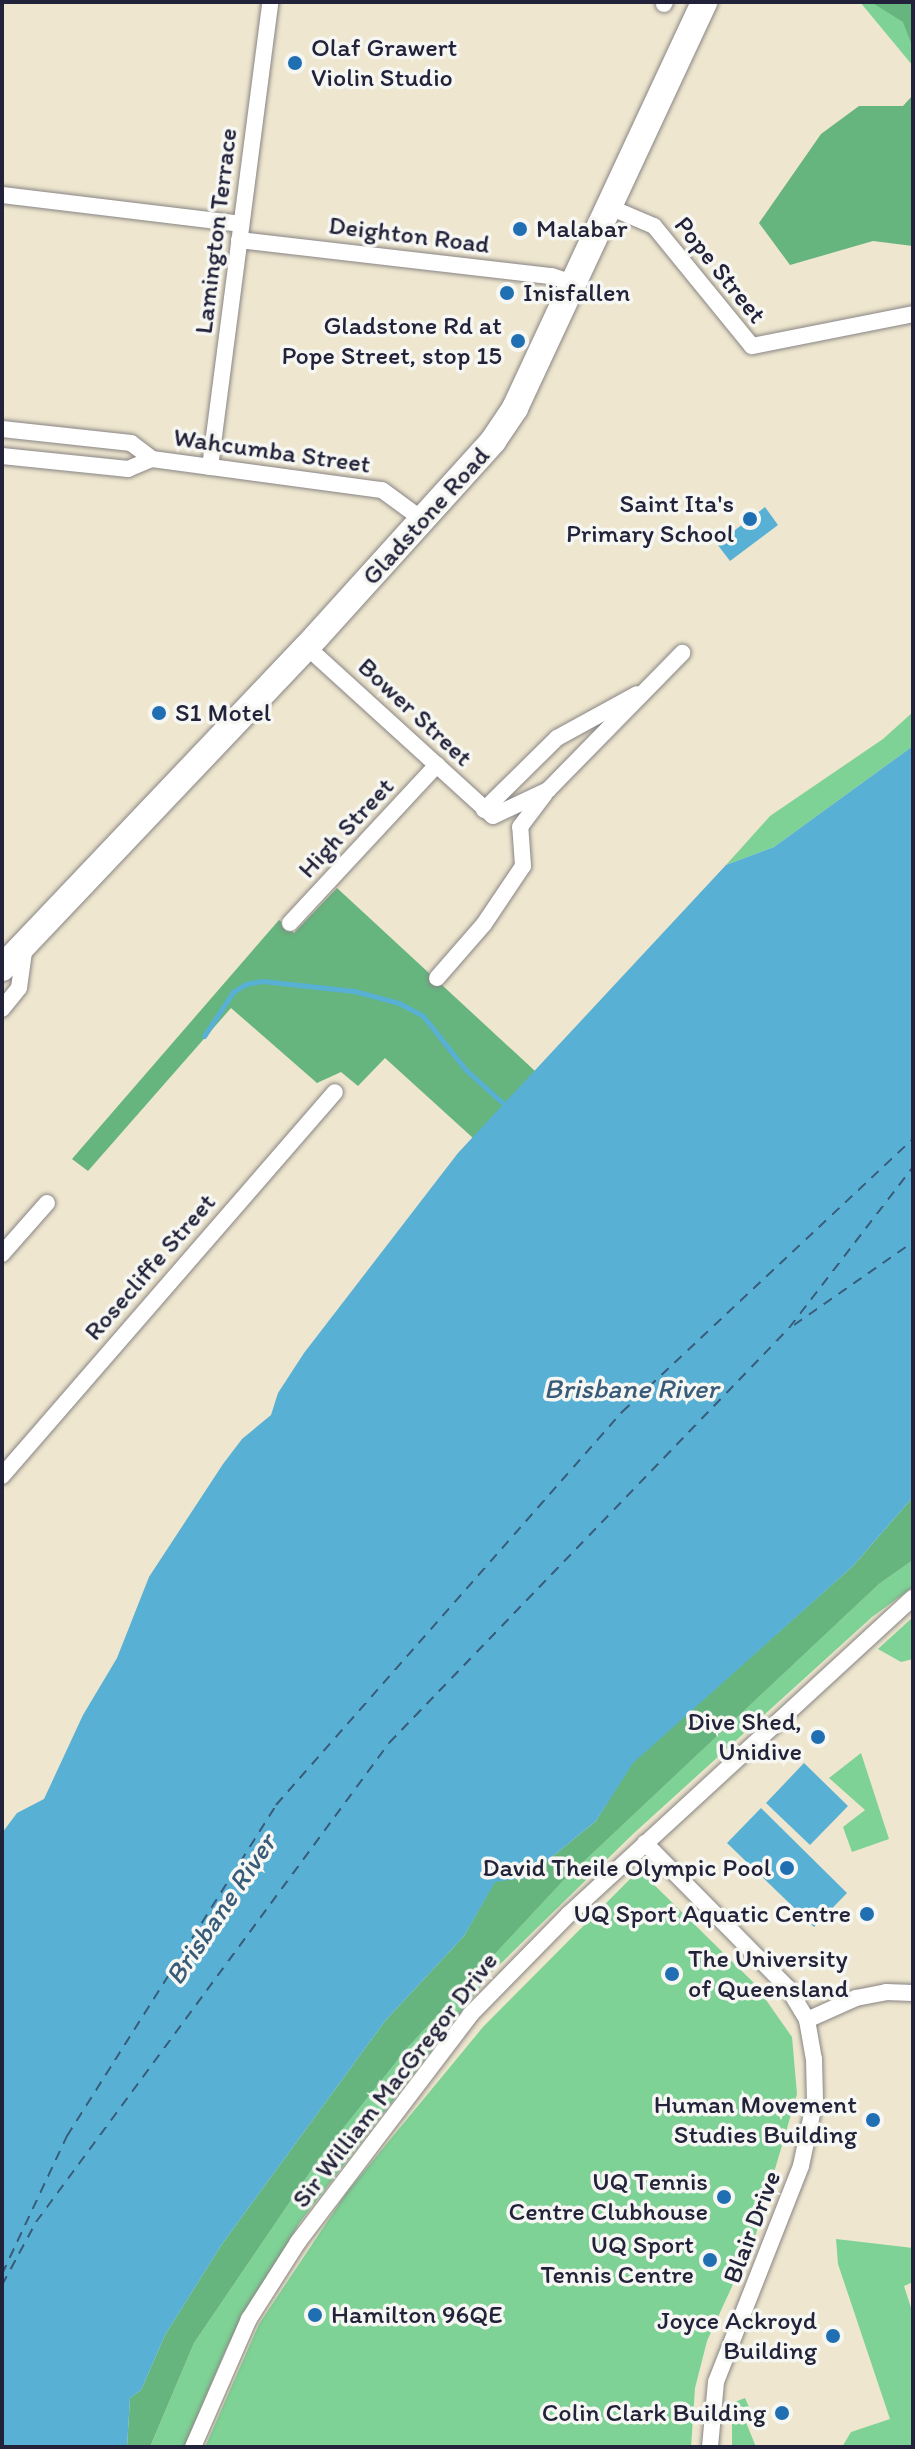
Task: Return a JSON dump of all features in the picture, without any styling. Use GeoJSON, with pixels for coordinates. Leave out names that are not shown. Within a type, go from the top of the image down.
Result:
{"type":"FeatureCollection","features":[{"type":"Feature","properties":{"kind":"main road","name":"Gladstone Road"},"geometry":{"type":"LineString","coordinates":[[2,968],[307,647],[485,452],[515,408],[704,2]]}},
{"type":"Feature","properties":{"kind":"street","name":"Lamington Terrace"},"geometry":{"type":"LineString","coordinates":[[210,467],[270,2]]}},
{"type":"Feature","properties":{"kind":"street","name":"Deighton Road"},"geometry":{"type":"LineString","coordinates":[[2,195],[552,276],[572,283]]}},
{"type":"Feature","properties":{"kind":"street","name":"Pope Street"},"geometry":{"type":"LineString","coordinates":[[607,206],[654,226],[752,345],[913,314]]}},
{"type":"Feature","properties":{"kind":"street","name":"Wahcumba Street"},"geometry":{"type":"LineString","coordinates":[[2,429],[131,443],[152,459],[382,490],[423,520]]}},
{"type":"Feature","properties":{"kind":"street","name":"Wahcumba Street"},"geometry":{"type":"LineString","coordinates":[[2,456],[128,469],[152,459]]}},
{"type":"Feature","properties":{"kind":"street","name":"Bower Street"},"geometry":{"type":"LineString","coordinates":[[307,647],[486,812]]}},
{"type":"Feature","properties":{"kind":"street"},"geometry":{"type":"LineString","coordinates":[[437,978],[484,924],[523,866],[520,827],[548,790],[682,653]]}},
{"type":"Feature","properties":{"kind":"street"},"geometry":{"type":"LineString","coordinates":[[548,790],[497,816],[486,812],[559,737],[646,691]]}},
{"type":"Feature","properties":{"kind":"street","name":"High Street"},"geometry":{"type":"LineString","coordinates":[[290,923],[437,765]]}},
{"type":"Feature","properties":{"kind":"street"},"geometry":{"type":"LineString","coordinates":[[2,1009],[19,988],[25,945]]}},
{"type":"Feature","properties":{"kind":"street","name":"Rosecliffe Street"},"geometry":{"type":"LineString","coordinates":[[2,1476],[335,1092]]}},
{"type":"Feature","properties":{"kind":"street"},"geometry":{"type":"LineString","coordinates":[[2,1254],[47,1203]]}},
{"type":"Feature","properties":{"kind":"street","name":"Sir William MacGregor Drive"},"geometry":{"type":"LineString","coordinates":[[193,2447],[249,2319],[338,2186],[511,1970],[913,1598]]}},
{"type":"Feature","properties":{"kind":"street","name":"Blair Drive"},"geometry":{"type":"LineString","coordinates":[[645,1843],[788,1988],[807,2020],[815,2100],[801,2166],[716,2382],[710,2447]]}},
{"type":"Feature","properties":{"kind":"street"},"geometry":{"type":"LineString","coordinates":[[807,2020],[856,1998],[886,1992],[913,1993]]}},
{"type":"Feature","properties":{"kind":"green space"},"geometry":{"type":"Polygon","coordinates":[[[860,2],[913,2],[913,66],[860,2]]]}},
{"type":"Feature","properties":{"kind":"green space"},"geometry":{"type":"Polygon","coordinates":[[[871,2],[913,2],[913,48],[903,22],[871,2]]]}},
{"type":"Feature","properties":{"kind":"green space"},"geometry":{"type":"Polygon","coordinates":[[[913,95],[913,246],[873,241],[790,265],[759,223],[821,134],[859,106],[903,106],[913,95]]]}},
{"type":"Feature","properties":{"kind":"green space"},"geometry":{"type":"Polygon","coordinates":[[[913,712],[913,746],[774,847],[726,865],[770,816],[883,739],[913,712]]]}},
{"type":"Feature","properties":{"kind":"green space"},"geometry":{"type":"Polygon","coordinates":[[[337,888],[535,1071],[473,1138],[385,1058],[358,1086],[341,1072],[317,1083],[231,1008],[88,1171],[72,1159],[279,920],[294,933],[337,888]]]}},
{"type":"Feature","properties":{"kind":"green space"},"geometry":{"type":"Polygon","coordinates":[[[913,1497],[913,1560],[879,1584],[562,1882],[409,2046],[321,2156],[194,2343],[150,2447],[127,2447],[130,2398],[141,2390],[165,2335],[222,2244],[385,2021],[464,1936],[495,1881],[526,1878],[596,1821],[632,1763],[853,1566],[913,1497]]]}},
{"type":"Feature","properties":{"kind":"green space"},"geometry":{"type":"Polygon","coordinates":[[[913,1560],[913,1587],[872,1617],[633,1834],[492,1972],[300,2222],[228,2345],[184,2447],[150,2447],[194,2343],[321,2156],[409,2046],[562,1882],[879,1584],[913,1560]]]}},
{"type":"Feature","properties":{"kind":"green space"},"geometry":{"type":"Polygon","coordinates":[[[913,1617],[913,1659],[901,1662],[878,1649],[913,1617]]]}},
{"type":"Feature","properties":{"kind":"green space"},"geometry":{"type":"Polygon","coordinates":[[[861,1753],[889,1839],[852,1852],[843,1827],[865,1810],[829,1778],[861,1753]]]}},
{"type":"Feature","properties":{"kind":"green space"},"geometry":{"type":"Polygon","coordinates":[[[639,1870],[754,1983],[792,2037],[797,2094],[756,2234],[707,2341],[695,2388],[691,2447],[205,2447],[259,2324],[347,2192],[483,2027],[639,1870]]]}},
{"type":"Feature","properties":{"kind":"green space"},"geometry":{"type":"Polygon","coordinates":[[[836,2239],[913,2248],[913,2282],[904,2286],[913,2314],[913,2447],[842,2447],[851,2432],[890,2419],[838,2264],[836,2239]]]}},
{"type":"Feature","properties":{"kind":"green space"},"geometry":{"type":"Polygon","coordinates":[[[745,2398],[749,2407],[741,2410],[756,2447],[732,2447],[732,2403],[745,2398]]]}},
{"type":"Feature","properties":{"kind":"water"},"geometry":{"type":"Polygon","coordinates":[[[765,507],[778,525],[730,561],[717,544],[765,507]]]}},
{"type":"Feature","properties":{"kind":"water","name":"Brisbane River"},"geometry":{"type":"Polygon","coordinates":[[[913,746],[913,1497],[853,1566],[633,1763],[596,1821],[526,1878],[495,1882],[464,1936],[385,2021],[222,2244],[165,2335],[141,2390],[130,2398],[127,2447],[2,2447],[2,1833],[17,1813],[44,1799],[83,1715],[117,1658],[149,1577],[223,1464],[242,1439],[271,1415],[278,1393],[304,1353],[458,1153],[726,865],[774,847],[913,746]]]}},
{"type":"Feature","properties":{"kind":"water"},"geometry":{"type":"Polygon","coordinates":[[[804,1763],[848,1806],[810,1845],[766,1803],[804,1763]]]}},
{"type":"Feature","properties":{"kind":"water","name":"David Theile Olympic Pool"},"geometry":{"type":"Polygon","coordinates":[[[761,1808],[847,1893],[814,1927],[727,1843],[761,1808]]]}},
{"type":"Feature","properties":{"kind":"waterway"},"geometry":{"type":"LineString","coordinates":[[204,1036],[233,992],[246,984],[262,981],[354,991],[399,1003],[423,1016],[466,1070],[504,1104]]}},
{"type":"Feature","properties":{"kind":"ferry route"},"geometry":{"type":"LineString","coordinates":[[2,2274],[67,2136],[276,1805],[622,1412],[913,1139]]}},
{"type":"Feature","properties":{"kind":"ferry route"},"geometry":{"type":"LineString","coordinates":[[2,2285],[36,2222],[389,1743],[789,1328],[913,1167]]}},
{"type":"Feature","properties":{"kind":"ferry route"},"geometry":{"type":"LineString","coordinates":[[794,1325],[913,1242]]}},
{"type":"Feature","properties":{"kind":"place","name":"Olaf Grawert Violin Studio"},"geometry":{"type":"Point","coordinates":[295,63]}},
{"type":"Feature","properties":{"kind":"place","name":"Malabar"},"geometry":{"type":"Point","coordinates":[520,229]}},
{"type":"Feature","properties":{"kind":"place","name":"Inisfallen"},"geometry":{"type":"Point","coordinates":[507,293]}},
{"type":"Feature","properties":{"kind":"place","name":"Gladstone Rd at Pope Street, stop 15"},"geometry":{"type":"Point","coordinates":[518,341]}},
{"type":"Feature","properties":{"kind":"place","name":"Saint Ita's Primary School"},"geometry":{"type":"Point","coordinates":[750,519]}},
{"type":"Feature","properties":{"kind":"place","name":"S1 Motel"},"geometry":{"type":"Point","coordinates":[159,713]}},
{"type":"Feature","properties":{"kind":"place","name":"Dive Shed, Unidive"},"geometry":{"type":"Point","coordinates":[818,1737]}},
{"type":"Feature","properties":{"kind":"place","name":"David Theile Olympic Pool"},"geometry":{"type":"Point","coordinates":[787,1868]}},
{"type":"Feature","properties":{"kind":"place","name":"UQ Sport Aquatic Centre"},"geometry":{"type":"Point","coordinates":[867,1914]}},
{"type":"Feature","properties":{"kind":"place","name":"The University of Queensland"},"geometry":{"type":"Point","coordinates":[672,1974]}},
{"type":"Feature","properties":{"kind":"place","name":"Human Movement Studies Building"},"geometry":{"type":"Point","coordinates":[873,2120]}},
{"type":"Feature","properties":{"kind":"place","name":"UQ Tennis Centre Clubhouse"},"geometry":{"type":"Point","coordinates":[724,2197]}},
{"type":"Feature","properties":{"kind":"place","name":"UQ Sport Tennis Centre"},"geometry":{"type":"Point","coordinates":[710,2260]}},
{"type":"Feature","properties":{"kind":"place","name":"Hamilton 96QE"},"geometry":{"type":"Point","coordinates":[315,2315]}},
{"type":"Feature","properties":{"kind":"place","name":"Joyce Ackroyd Building"},"geometry":{"type":"Point","coordinates":[833,2336]}},
{"type":"Feature","properties":{"kind":"place","name":"Colin Clark Building"},"geometry":{"type":"Point","coordinates":[782,2413]}}]}
